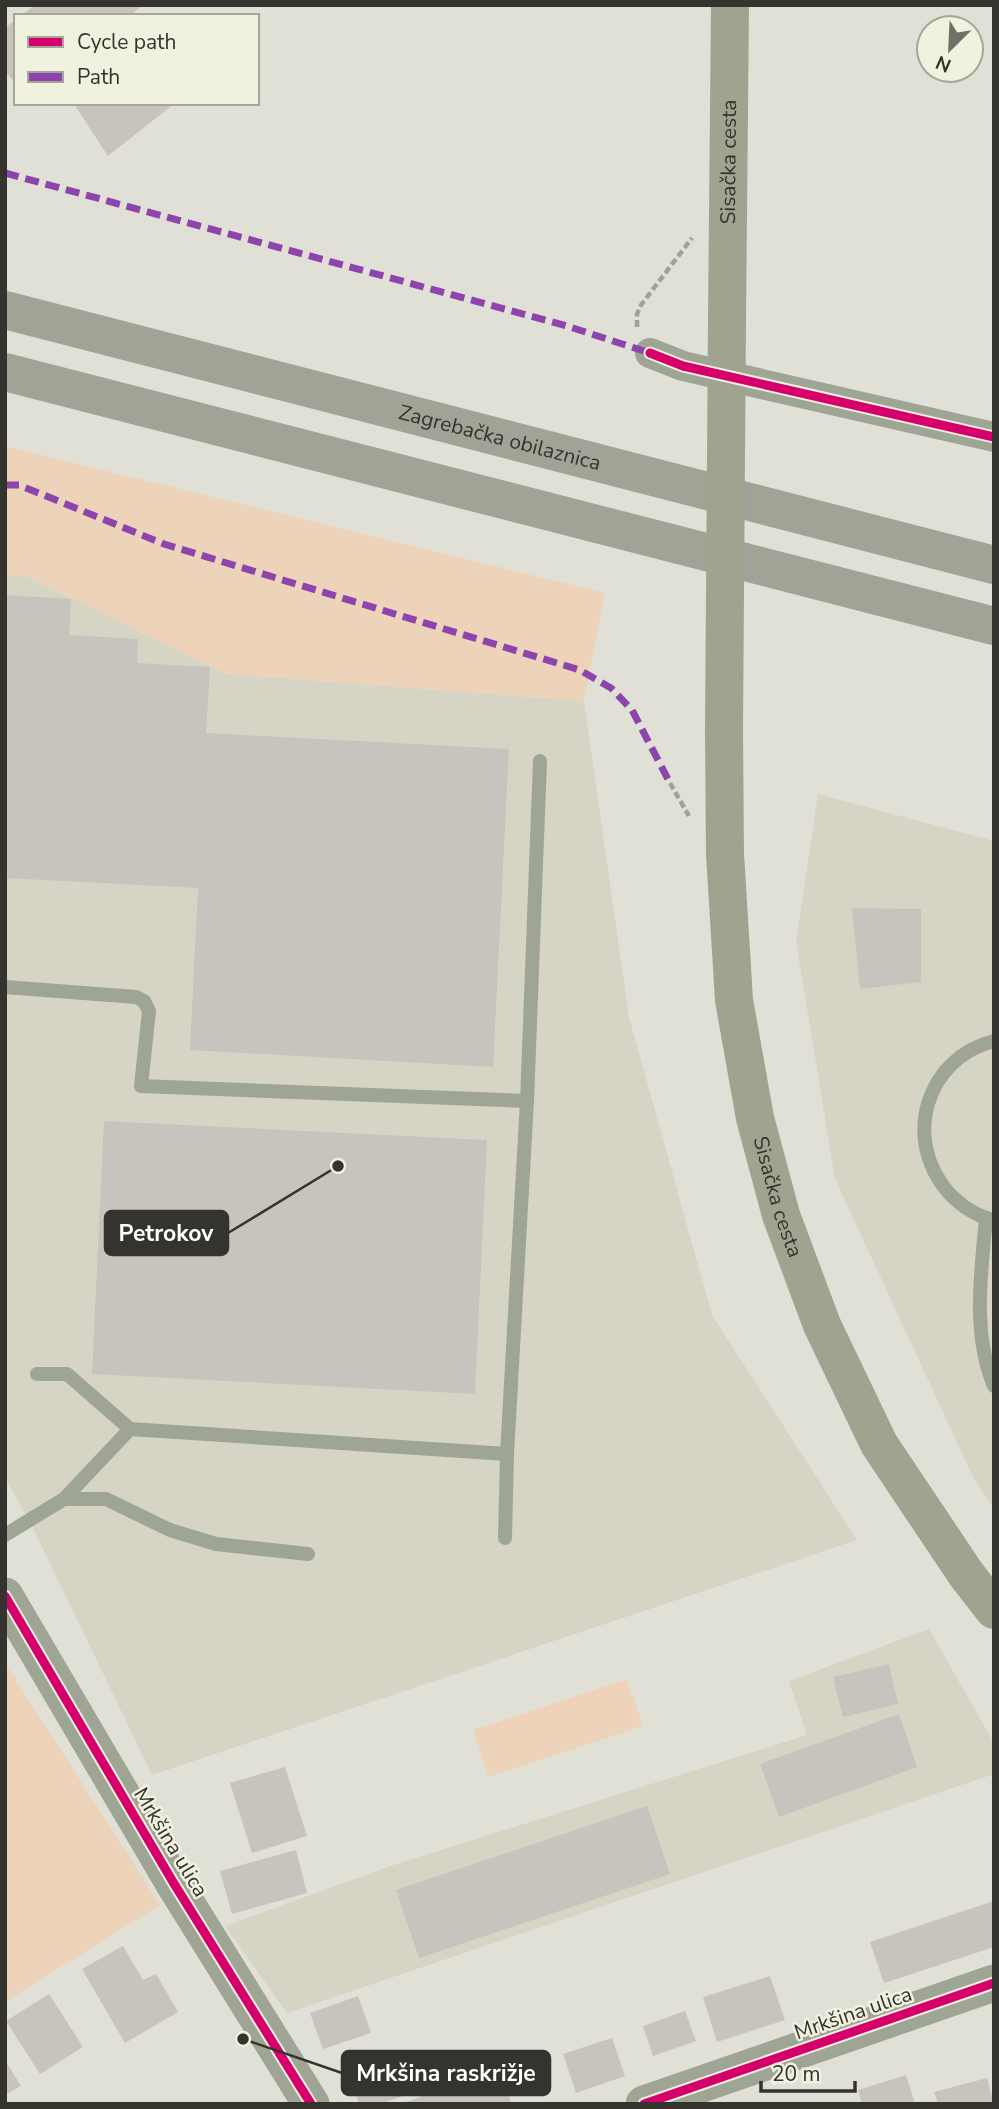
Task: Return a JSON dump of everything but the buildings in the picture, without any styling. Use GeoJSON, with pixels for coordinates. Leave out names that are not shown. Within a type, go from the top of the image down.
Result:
{"type":"FeatureCollection","features":[{"type":"Feature","properties":{"kind":"highway","name":"Zagrebačka obilaznica"},"geometry":{"type":"LineString","coordinates":[[5,310],[994,565]]}},
{"type":"Feature","properties":{"kind":"highway"},"geometry":{"type":"LineString","coordinates":[[5,372],[994,626]]}},
{"type":"Feature","properties":{"kind":"main road","name":"Sisačka cesta"},"geometry":{"type":"LineString","coordinates":[[730,5],[724,732],[725,854],[734,1000],[755,1118],[781,1215],[822,1325],[879,1444],[994,1610]]}},
{"type":"Feature","properties":{"kind":"street"},"geometry":{"type":"LineString","coordinates":[[650,353],[683,366],[994,437]]}},
{"type":"Feature","properties":{"kind":"street","name":"Mrkšina ulica"},"geometry":{"type":"LineString","coordinates":[[5,1596],[173,1882],[311,2104]]}},
{"type":"Feature","properties":{"kind":"street","name":"Mrkšina ulica"},"geometry":{"type":"LineString","coordinates":[[644,2104],[994,1983]]}},
{"type":"Feature","properties":{"kind":"lane"},"geometry":{"type":"LineString","coordinates":[[505,1538],[507,1454],[527,1101],[540,761]]}},
{"type":"Feature","properties":{"kind":"lane"},"geometry":{"type":"LineString","coordinates":[[5,987],[136,996],[144,1001],[149,1011],[141,1086],[527,1101]]}},
{"type":"Feature","properties":{"kind":"lane"},"geometry":{"type":"LineString","coordinates":[[994,1041],[977,1045],[952,1063],[933,1089],[924,1118],[925,1150],[937,1179],[958,1203],[990,1219],[978,1304],[987,1370],[994,1386]]}},
{"type":"Feature","properties":{"kind":"lane"},"geometry":{"type":"LineString","coordinates":[[37,1374],[67,1374],[130,1429],[507,1454]]}},
{"type":"Feature","properties":{"kind":"lane"},"geometry":{"type":"LineString","coordinates":[[5,1535],[64,1499],[130,1429]]}},
{"type":"Feature","properties":{"kind":"lane"},"geometry":{"type":"LineString","coordinates":[[64,1499],[106,1499],[170,1530],[216,1544],[308,1554]]}},
{"type":"Feature","properties":{"kind":"path"},"geometry":{"type":"LineString","coordinates":[[650,353],[641,341],[637,314],[694,235]]}},
{"type":"Feature","properties":{"kind":"path"},"geometry":{"type":"LineString","coordinates":[[670,783],[692,821]]}},
{"type":"Feature","properties":{"kind":"shaded area"},"geometry":{"type":"Polygon","coordinates":[[[5,446],[605,593],[584,701],[227,674],[24,575],[5,576],[5,446]]]}},
{"type":"Feature","properties":{"kind":"shaded area"},"geometry":{"type":"Polygon","coordinates":[[[24,575],[227,674],[584,701],[629,1017],[712,1315],[857,1540],[152,1775],[31,1524],[5,1478],[5,576],[24,575]]]}},
{"type":"Feature","properties":{"kind":"shaded area"},"geometry":{"type":"Polygon","coordinates":[[[818,794],[994,841],[994,1508],[974,1479],[835,1179],[796,942],[818,794]]]}},
{"type":"Feature","properties":{"kind":"shaded area"},"geometry":{"type":"Polygon","coordinates":[[[929,1629],[994,1743],[994,1774],[287,2013],[225,1926],[390,1866],[807,1735],[789,1681],[929,1629]]]}},
{"type":"Feature","properties":{"kind":"shaded area"},"geometry":{"type":"Polygon","coordinates":[[[5,1663],[160,1905],[5,2002],[5,1663]]]}},
{"type":"Feature","properties":{"kind":"shaded area"},"geometry":{"type":"Polygon","coordinates":[[[627,1679],[643,1726],[489,1777],[473,1730],[627,1679]]]}},
{"type":"Feature","properties":{"kind":"marked path"},"geometry":{"type":"LineString","coordinates":[[5,173],[567,326],[650,353]]}},
{"type":"Feature","properties":{"kind":"marked path"},"geometry":{"type":"LineString","coordinates":[[5,485],[19,485],[164,544],[580,670],[611,688],[632,710],[670,783]]}},
{"type":"Feature","properties":{"kind":"cycle path"},"geometry":{"type":"LineString","coordinates":[[650,353],[683,366],[994,437]]}},
{"type":"Feature","properties":{"kind":"cycle path"},"geometry":{"type":"LineString","coordinates":[[5,1596],[173,1882],[311,2104]]}},
{"type":"Feature","properties":{"kind":"cycle path"},"geometry":{"type":"LineString","coordinates":[[644,2104],[994,1983]]}},
{"type":"Feature","properties":{"kind":"place","name":"Petrokov"},"geometry":{"type":"Point","coordinates":[338,1166]}},
{"type":"Feature","properties":{"kind":"place","name":"Mrkšina raskrižje"},"geometry":{"type":"Point","coordinates":[243,2039]}}]}
